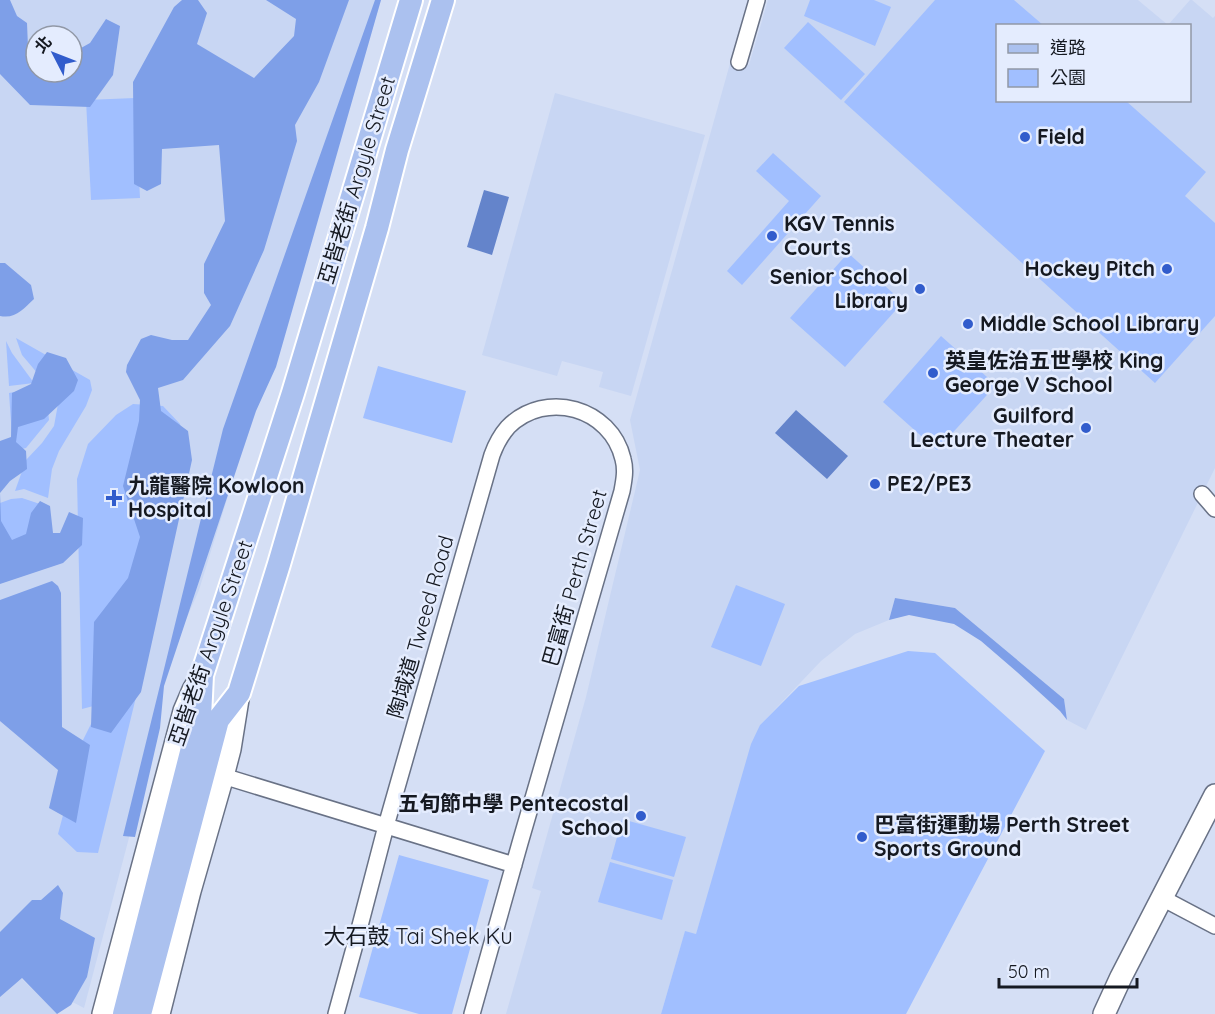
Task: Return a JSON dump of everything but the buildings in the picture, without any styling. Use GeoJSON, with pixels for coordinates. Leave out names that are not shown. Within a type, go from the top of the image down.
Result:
{"type":"FeatureCollection","features":[{"type":"Feature","properties":{"kind":"main road","name":"亞皆老街 Argyle Street"},"geometry":{"type":"LineString","coordinates":[[103,1014],[184,711],[202,675],[292,393],[411,0]]}},
{"type":"Feature","properties":{"kind":"main road","name":"亞皆老街 Argyle Street"},"geometry":{"type":"LineString","coordinates":[[159,1014],[190,891],[230,749],[239,693],[279,564],[377,228],[397,150],[443,0]]}},
{"type":"Feature","properties":{"kind":"main road"},"geometry":{"type":"LineString","coordinates":[[140,1014],[209,718],[202,675]]}},
{"type":"Feature","properties":{"kind":"main road"},"geometry":{"type":"LineString","coordinates":[[124,1014],[209,718],[239,693]]}},
{"type":"Feature","properties":{"kind":"main road"},"geometry":{"type":"LineString","coordinates":[[1104,1014],[1215,795]]}},
{"type":"Feature","properties":{"kind":"street"},"geometry":{"type":"LineString","coordinates":[[740,62],[757,0]]}},
{"type":"Feature","properties":{"kind":"street","name":"巴富街 Perth Street"},"geometry":{"type":"LineString","coordinates":[[472,1014],[625,476],[618,444],[598,419],[583,411],[551,406],[535,410],[520,417],[498,440]]}},
{"type":"Feature","properties":{"kind":"street","name":"陶域道 Tweed Road"},"geometry":{"type":"LineString","coordinates":[[336,1014],[386,826],[498,440]]}},
{"type":"Feature","properties":{"kind":"street"},"geometry":{"type":"LineString","coordinates":[[1202,494],[1215,509]]}},
{"type":"Feature","properties":{"kind":"street"},"geometry":{"type":"LineString","coordinates":[[223,776],[514,865]]}},
{"type":"Feature","properties":{"kind":"street"},"geometry":{"type":"LineString","coordinates":[[1162,898],[1215,926]]}},
{"type":"Feature","properties":{"kind":"shaded area","name":"九龍醫院 Kowloon Hospital"},"geometry":{"type":"Polygon","coordinates":[[[0,0],[381,0],[199,590],[163,679],[158,728],[84,1008],[19,974],[0,989],[0,0]]]}},
{"type":"Feature","properties":{"kind":"shaded area"},"geometry":{"type":"Polygon","coordinates":[[[0,0],[10,0],[17,16],[27,23],[24,24],[24,84],[84,84],[84,46],[90,43],[106,19],[120,26],[113,75],[90,107],[30,105],[0,74],[0,0]]]}},
{"type":"Feature","properties":{"kind":"shaded area"},"geometry":{"type":"Polygon","coordinates":[[[182,0],[198,0],[207,13],[197,44],[254,78],[294,36],[296,19],[266,0],[349,0],[319,82],[295,125],[297,141],[264,250],[230,326],[183,380],[158,388],[161,411],[188,431],[192,460],[141,692],[111,733],[91,727],[94,622],[128,578],[140,537],[123,486],[139,421],[140,400],[126,372],[127,365],[141,339],[151,335],[172,340],[188,340],[211,305],[204,293],[204,264],[225,221],[219,145],[162,149],[161,184],[147,191],[134,184],[133,82],[174,7],[182,0]]]}},
{"type":"Feature","properties":{"kind":"shaded area"},"geometry":{"type":"Polygon","coordinates":[[[375,0],[381,0],[276,367],[256,411],[164,686],[160,728],[135,837],[123,836],[223,429],[375,0]]]}},
{"type":"Feature","properties":{"kind":"shaded area","name":"英皇佐治五世學校 King George V School"},"geometry":{"type":"Polygon","coordinates":[[[768,0],[1138,0],[1167,24],[996,24],[996,102],[1191,102],[1191,24],[1169,24],[1190,0],[1213,18],[1215,16],[1215,468],[1086,730],[1067,720],[1064,699],[955,608],[895,598],[889,620],[855,634],[821,661],[760,725],[696,934],[685,932],[661,1014],[506,1014],[541,891],[532,888],[586,697],[640,470],[630,420],[731,60],[749,65],[768,0]]]}},
{"type":"Feature","properties":{"kind":"shaded area"},"geometry":{"type":"Polygon","coordinates":[[[555,93],[705,135],[631,396],[599,387],[603,372],[562,361],[557,376],[482,355],[555,93]]]}},
{"type":"Feature","properties":{"kind":"shaded area"},"geometry":{"type":"Polygon","coordinates":[[[484,190],[509,197],[492,255],[467,247],[484,190]]]}},
{"type":"Feature","properties":{"kind":"shaded area"},"geometry":{"type":"Polygon","coordinates":[[[0,263],[5,263],[31,285],[34,299],[19,312],[6,317],[0,316],[0,263]]]}},
{"type":"Feature","properties":{"kind":"shaded area"},"geometry":{"type":"Polygon","coordinates":[[[47,352],[66,358],[78,380],[74,391],[44,419],[18,427],[16,442],[26,451],[27,469],[10,481],[0,493],[0,441],[11,437],[12,393],[31,384],[38,364],[47,352]]]}},
{"type":"Feature","properties":{"kind":"shaded area"},"geometry":{"type":"Polygon","coordinates":[[[796,410],[848,456],[827,479],[775,433],[796,410]]]}},
{"type":"Feature","properties":{"kind":"shaded area"},"geometry":{"type":"Polygon","coordinates":[[[0,493],[1,521],[12,540],[26,534],[31,513],[40,501],[50,506],[53,533],[60,533],[69,512],[83,518],[82,545],[63,563],[0,584],[0,493]]]}},
{"type":"Feature","properties":{"kind":"shaded area"},"geometry":{"type":"Polygon","coordinates":[[[52,581],[61,593],[62,727],[90,745],[76,823],[49,808],[58,770],[0,721],[0,600],[52,581]]]}},
{"type":"Feature","properties":{"kind":"shaded area"},"geometry":{"type":"Polygon","coordinates":[[[895,598],[955,608],[1064,699],[1067,720],[1060,711],[981,641],[954,624],[909,615],[889,620],[895,598]]]}},
{"type":"Feature","properties":{"kind":"shaded area"},"geometry":{"type":"Polygon","coordinates":[[[58,885],[63,893],[60,919],[95,938],[87,977],[71,1005],[57,1014],[22,978],[0,997],[0,932],[32,900],[41,900],[58,885]]]}},
{"type":"Feature","properties":{"kind":"shaded area"},"geometry":{"type":"Polygon","coordinates":[[[19,976],[58,1014],[0,1014],[0,994],[19,976]]]}},
{"type":"Feature","properties":{"kind":"green space"},"geometry":{"type":"Polygon","coordinates":[[[810,0],[874,0],[891,7],[875,46],[804,16],[810,0]]]}},
{"type":"Feature","properties":{"kind":"green space","name":"Field"},"geometry":{"type":"Polygon","coordinates":[[[935,0],[1014,0],[1042,24],[996,24],[996,102],[1127,102],[1206,172],[1185,196],[1215,223],[1215,316],[1155,383],[844,102],[935,0]]]}},
{"type":"Feature","properties":{"kind":"green space"},"geometry":{"type":"Polygon","coordinates":[[[808,22],[865,74],[841,100],[784,48],[808,22]]]}},
{"type":"Feature","properties":{"kind":"green space"},"geometry":{"type":"Polygon","coordinates":[[[135,98],[140,198],[91,200],[86,100],[135,98]]]}},
{"type":"Feature","properties":{"kind":"green space","name":"KGV Tennis Courts"},"geometry":{"type":"Polygon","coordinates":[[[773,153],[821,196],[742,285],[727,271],[789,201],[756,171],[773,153]]]}},
{"type":"Feature","properties":{"kind":"green space"},"geometry":{"type":"Polygon","coordinates":[[[848,253],[903,302],[845,367],[790,318],[848,253]]]}},
{"type":"Feature","properties":{"kind":"green space"},"geometry":{"type":"Polygon","coordinates":[[[941,336],[996,385],[937,450],[883,402],[941,336]]]}},
{"type":"Feature","properties":{"kind":"green space"},"geometry":{"type":"Polygon","coordinates":[[[16,338],[90,380],[92,390],[86,406],[59,451],[52,469],[48,498],[24,489],[15,491],[26,460],[54,426],[58,404],[55,394],[22,355],[16,338]]]}},
{"type":"Feature","properties":{"kind":"green space"},"geometry":{"type":"Polygon","coordinates":[[[6,341],[12,353],[34,383],[9,386],[6,341]]]}},
{"type":"Feature","properties":{"kind":"green space"},"geometry":{"type":"Polygon","coordinates":[[[378,366],[466,391],[452,443],[363,418],[378,366]]]}},
{"type":"Feature","properties":{"kind":"green space"},"geometry":{"type":"Polygon","coordinates":[[[38,388],[47,401],[49,420],[26,448],[13,451],[9,393],[38,388]]]}},
{"type":"Feature","properties":{"kind":"green space"},"geometry":{"type":"Polygon","coordinates":[[[133,404],[163,406],[180,424],[185,448],[137,693],[98,853],[77,852],[58,834],[83,740],[101,704],[82,709],[77,479],[88,444],[116,415],[133,404]]]}},
{"type":"Feature","properties":{"kind":"green space"},"geometry":{"type":"Polygon","coordinates":[[[22,498],[49,507],[50,541],[0,563],[0,503],[22,498]]]}},
{"type":"Feature","properties":{"kind":"green space"},"geometry":{"type":"Polygon","coordinates":[[[736,585],[785,604],[761,666],[711,647],[736,585]]]}},
{"type":"Feature","properties":{"kind":"green space","name":"巴富街運動場 Perth Street Sports Ground"},"geometry":{"type":"Polygon","coordinates":[[[908,651],[935,653],[1045,751],[906,1014],[661,1014],[685,931],[696,934],[751,744],[760,725],[799,686],[908,651]]]}},
{"type":"Feature","properties":{"kind":"green space"},"geometry":{"type":"Polygon","coordinates":[[[622,819],[686,837],[674,877],[611,859],[622,819]]]}},
{"type":"Feature","properties":{"kind":"green space"},"geometry":{"type":"Polygon","coordinates":[[[399,855],[489,880],[452,1014],[419,1014],[359,997],[399,855]]]}},
{"type":"Feature","properties":{"kind":"green space"},"geometry":{"type":"Polygon","coordinates":[[[610,862],[673,880],[662,920],[598,902],[610,862]]]}},
{"type":"Feature","properties":{"kind":"place","name":"Field"},"geometry":{"type":"Point","coordinates":[1025,137]}},
{"type":"Feature","properties":{"kind":"place","name":"KGV Tennis Courts"},"geometry":{"type":"Point","coordinates":[772,236]}},
{"type":"Feature","properties":{"kind":"place","name":"Hockey Pitch"},"geometry":{"type":"Point","coordinates":[1167,269]}},
{"type":"Feature","properties":{"kind":"place","name":"Senior School Library"},"geometry":{"type":"Point","coordinates":[920,289]}},
{"type":"Feature","properties":{"kind":"place","name":"Middle School Library"},"geometry":{"type":"Point","coordinates":[968,324]}},
{"type":"Feature","properties":{"kind":"place","name":"英皇佐治五世學校 King George V School"},"geometry":{"type":"Point","coordinates":[933,373]}},
{"type":"Feature","properties":{"kind":"place","name":"Guilford Lecture Theater"},"geometry":{"type":"Point","coordinates":[1086,428]}},
{"type":"Feature","properties":{"kind":"place","name":"PE2/PE3"},"geometry":{"type":"Point","coordinates":[875,484]}},
{"type":"Feature","properties":{"kind":"place","name":"九龍醫院 Kowloon Hospital"},"geometry":{"type":"Point","coordinates":[114,498]}},
{"type":"Feature","properties":{"kind":"place","name":"五旬節中學 Pentecostal School"},"geometry":{"type":"Point","coordinates":[641,816]}},
{"type":"Feature","properties":{"kind":"place","name":"巴富街運動場 Perth Street Sports Ground"},"geometry":{"type":"Point","coordinates":[862,837]}},
{"type":"Feature","properties":{"kind":"district","name":"大石鼓 Tai Shek Ku"},"geometry":{"type":"Point","coordinates":[418,936]}}]}
